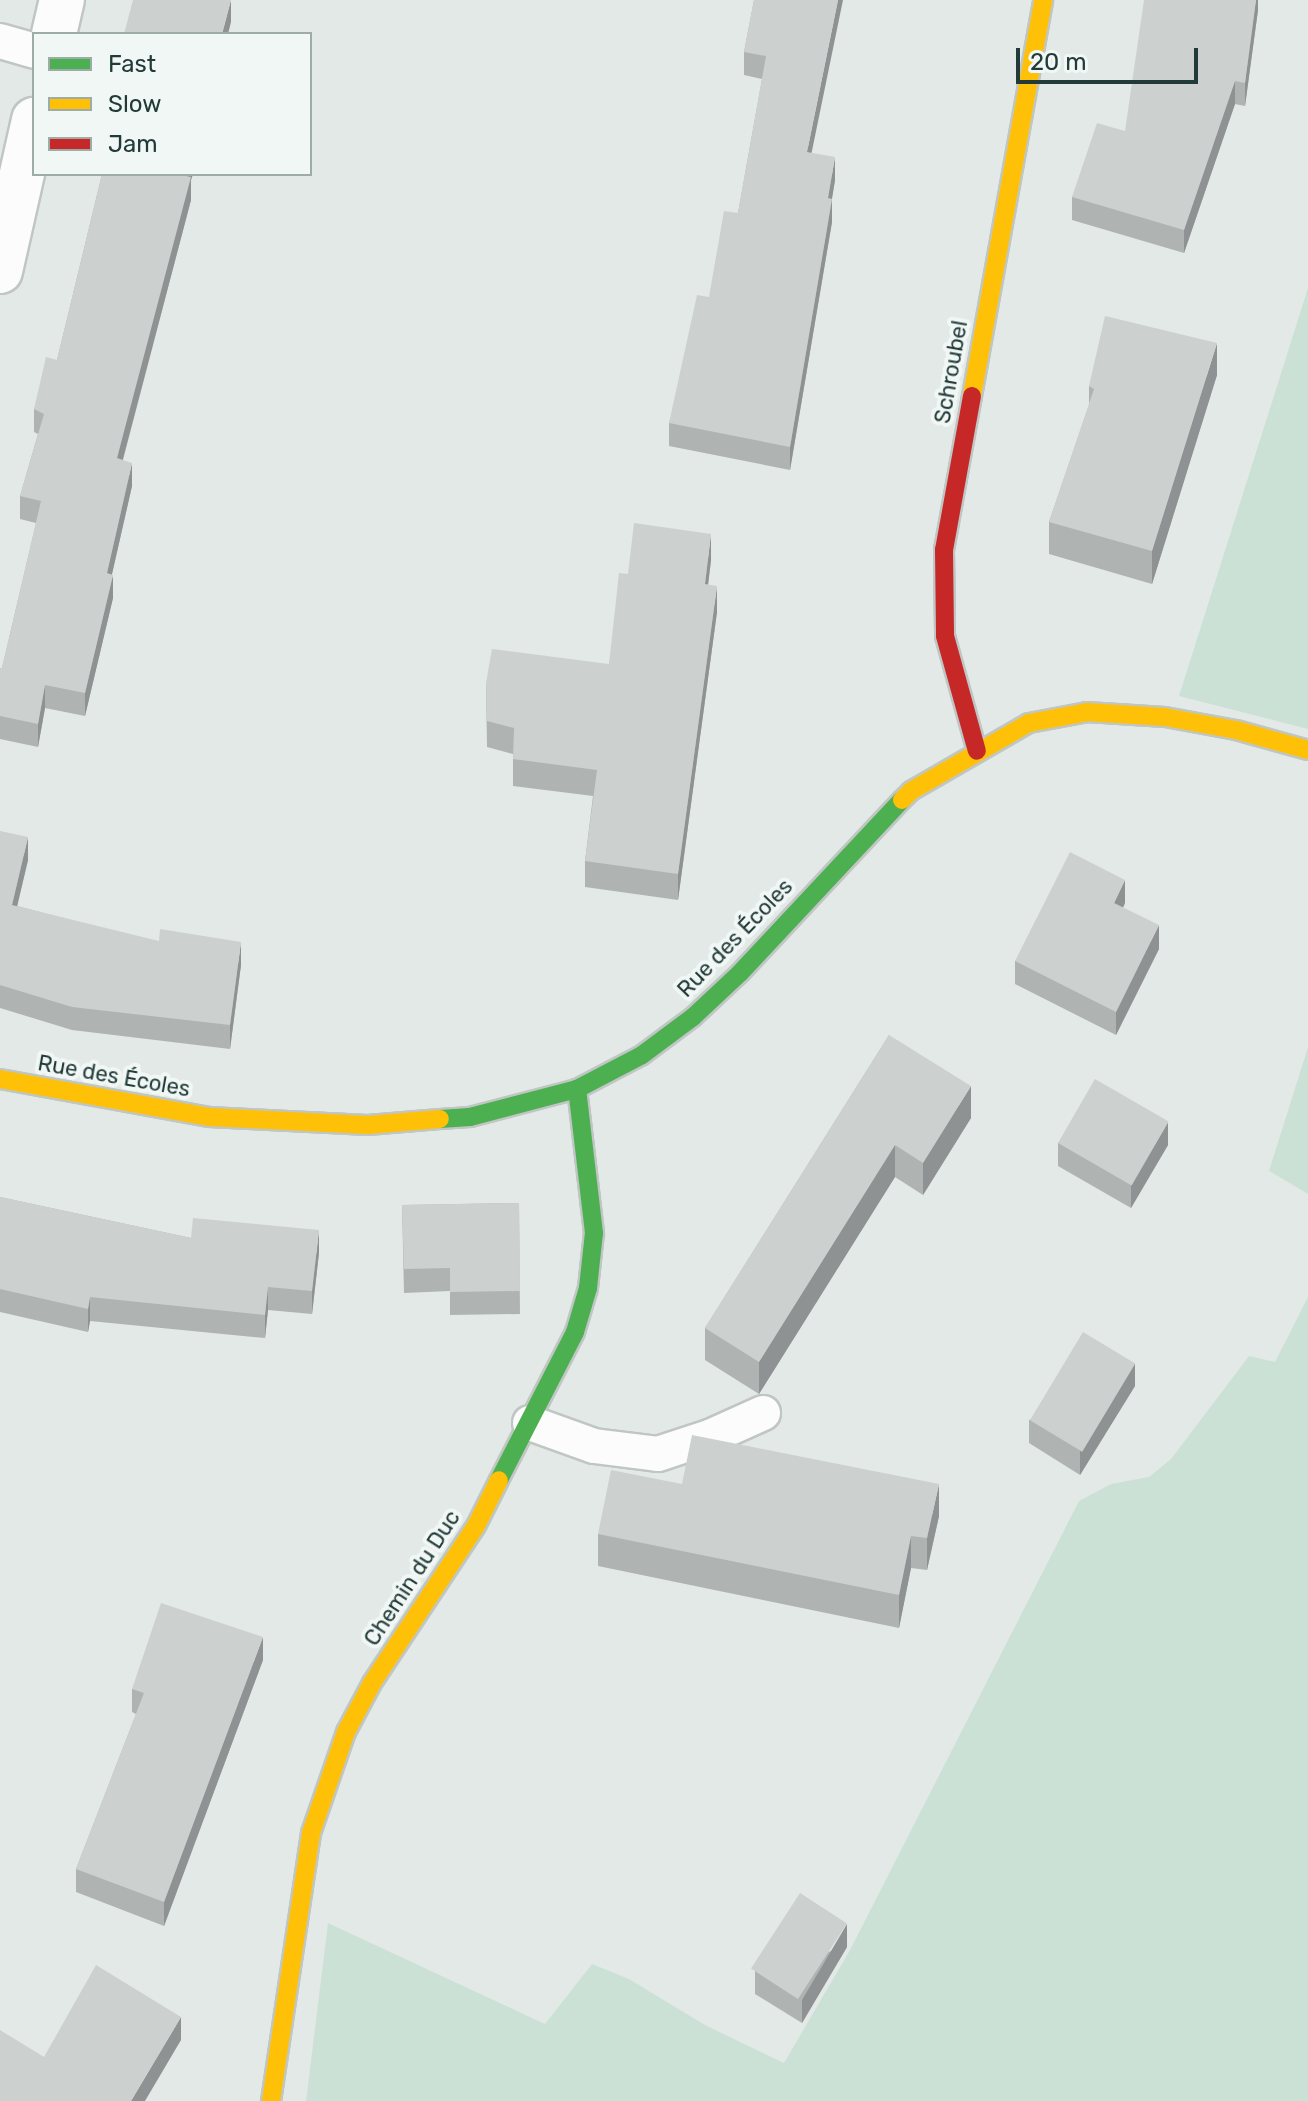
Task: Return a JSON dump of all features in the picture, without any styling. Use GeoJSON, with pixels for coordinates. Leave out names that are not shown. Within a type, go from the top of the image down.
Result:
{"type":"FeatureCollection","features":[{"type":"Feature","properties":{"kind":"street"},"geometry":{"type":"LineString","coordinates":[[54,32],[62,0]]}},
{"type":"Feature","properties":{"kind":"street","name":"Schroubel"},"geometry":{"type":"LineString","coordinates":[[977,751],[945,636],[944,550],[1043,0]]}},
{"type":"Feature","properties":{"kind":"street"},"geometry":{"type":"LineString","coordinates":[[0,271],[32,129]]}},
{"type":"Feature","properties":{"kind":"street","name":"Rue des Écoles"},"geometry":{"type":"LineString","coordinates":[[0,1079],[209,1117],[368,1125],[470,1117],[577,1089],[642,1055],[693,1017],[740,973],[855,846],[911,791],[1029,723],[1087,712],[1165,717],[1236,730],[1308,750]]}},
{"type":"Feature","properties":{"kind":"street","name":"Chemin du Duc"},"geometry":{"type":"LineString","coordinates":[[271,2101],[311,1833],[341,1746],[372,1683],[476,1526],[575,1332],[588,1288],[594,1233],[577,1089]]}},
{"type":"Feature","properties":{"kind":"lane"},"geometry":{"type":"LineString","coordinates":[[0,41],[32,50]]}},
{"type":"Feature","properties":{"kind":"lane"},"geometry":{"type":"LineString","coordinates":[[530,1423],[594,1446],[658,1454],[712,1436],[763,1413]]}},
{"type":"Feature","properties":{"kind":"green space"},"geometry":{"type":"Polygon","coordinates":[[[1308,288],[1308,729],[1179,696],[1308,288]]]}},
{"type":"Feature","properties":{"kind":"green space"},"geometry":{"type":"Polygon","coordinates":[[[1308,1047],[1308,1194],[1269,1171],[1308,1047]]]}},
{"type":"Feature","properties":{"kind":"green space"},"geometry":{"type":"Polygon","coordinates":[[[1308,1297],[1308,2101],[306,2101],[328,1923],[545,2024],[592,1964],[629,1979],[705,2025],[784,2063],[850,1950],[1079,1501],[1111,1484],[1149,1477],[1171,1459],[1249,1356],[1275,1362],[1308,1297]]]}},
{"type":"Feature","properties":{"kind":"building"},"geometry":{"type":"Polygon","coordinates":[[[133,0],[231,0],[223,32],[125,32],[133,0]]]}},
{"type":"Feature","properties":{"kind":"building"},"geometry":{"type":"Polygon","coordinates":[[[754,0],[838,0],[807,152],[835,157],[828,198],[832,199],[790,447],[669,423],[697,295],[709,297],[724,211],[738,213],[766,56],[744,52],[754,0]]]}},
{"type":"Feature","properties":{"kind":"building"},"geometry":{"type":"Polygon","coordinates":[[[1144,0],[1256,0],[1245,83],[1235,81],[1184,230],[1072,197],[1097,123],[1125,131],[1144,0]]]}},
{"type":"Feature","properties":{"kind":"building"},"geometry":{"type":"Polygon","coordinates":[[[102,176],[191,177],[117,458],[132,463],[107,573],[113,575],[85,693],[45,685],[38,724],[0,716],[0,668],[41,501],[20,496],[44,414],[34,409],[46,357],[57,360],[102,176]]]}},
{"type":"Feature","properties":{"kind":"building"},"geometry":{"type":"Polygon","coordinates":[[[1105,316],[1217,343],[1152,551],[1049,522],[1094,389],[1089,386],[1105,316]]]}},
{"type":"Feature","properties":{"kind":"building"},"geometry":{"type":"Polygon","coordinates":[[[634,523],[711,534],[705,584],[717,586],[678,874],[585,861],[597,770],[513,759],[514,728],[487,721],[486,683],[492,649],[609,664],[619,573],[628,574],[634,523]]]}},
{"type":"Feature","properties":{"kind":"building"},"geometry":{"type":"Polygon","coordinates":[[[0,831],[28,837],[12,905],[159,941],[160,929],[241,942],[230,1025],[72,1007],[0,985],[0,831]]]}},
{"type":"Feature","properties":{"kind":"building"},"geometry":{"type":"Polygon","coordinates":[[[1070,852],[1125,880],[1114,903],[1159,925],[1116,1012],[1015,961],[1070,852]]]}},
{"type":"Feature","properties":{"kind":"building"},"geometry":{"type":"Polygon","coordinates":[[[889,1035],[971,1086],[923,1163],[895,1145],[759,1362],[705,1328],[889,1035]]]}},
{"type":"Feature","properties":{"kind":"building"},"geometry":{"type":"Polygon","coordinates":[[[1095,1079],[1169,1122],[1132,1186],[1058,1143],[1095,1079]]]}},
{"type":"Feature","properties":{"kind":"building"},"geometry":{"type":"Polygon","coordinates":[[[0,1197],[191,1238],[193,1218],[319,1230],[312,1291],[268,1287],[265,1315],[90,1297],[88,1309],[0,1289],[0,1197]]]}},
{"type":"Feature","properties":{"kind":"building"},"geometry":{"type":"Polygon","coordinates":[[[519,1203],[520,1291],[450,1292],[450,1268],[404,1269],[402,1205],[519,1203]]]}},
{"type":"Feature","properties":{"kind":"building"},"geometry":{"type":"Polygon","coordinates":[[[1083,1332],[1135,1363],[1082,1452],[1030,1420],[1083,1332]]]}},
{"type":"Feature","properties":{"kind":"building"},"geometry":{"type":"Polygon","coordinates":[[[692,1435],[939,1484],[927,1538],[911,1536],[899,1595],[598,1534],[611,1470],[682,1484],[692,1435]]]}},
{"type":"Feature","properties":{"kind":"building"},"geometry":{"type":"Polygon","coordinates":[[[161,1603],[263,1637],[164,1902],[76,1869],[144,1693],[132,1689],[161,1603]]]}},
{"type":"Feature","properties":{"kind":"building"},"geometry":{"type":"Polygon","coordinates":[[[800,1893],[847,1923],[798,1999],[751,1968],[800,1893]]]}},
{"type":"Feature","properties":{"kind":"building"},"geometry":{"type":"Polygon","coordinates":[[[96,1965],[181,2017],[131,2101],[0,2101],[0,2030],[44,2057],[96,1965]]]}},
{"type":"Feature","properties":{"kind":"traffic: fast"},"geometry":{"type":"LineString","coordinates":[[440,1119],[470,1117],[577,1089],[642,1055],[693,1017],[740,973],[902,800]]}},
{"type":"Feature","properties":{"kind":"traffic: fast"},"geometry":{"type":"LineString","coordinates":[[499,1480],[575,1332],[588,1288],[594,1233],[577,1089]]}},
{"type":"Feature","properties":{"kind":"traffic: slow"},"geometry":{"type":"LineString","coordinates":[[972,396],[1043,0]]}},
{"type":"Feature","properties":{"kind":"traffic: slow"},"geometry":{"type":"LineString","coordinates":[[902,800],[911,791],[1029,723],[1087,712],[1165,717],[1236,730],[1308,750]]}},
{"type":"Feature","properties":{"kind":"traffic: slow"},"geometry":{"type":"LineString","coordinates":[[0,1079],[209,1117],[368,1125],[440,1119]]}},
{"type":"Feature","properties":{"kind":"traffic: slow"},"geometry":{"type":"LineString","coordinates":[[271,2101],[311,1833],[346,1732],[372,1683],[476,1526],[499,1480]]}},
{"type":"Feature","properties":{"kind":"traffic: jam"},"geometry":{"type":"LineString","coordinates":[[972,396],[944,550],[945,636],[977,751]]}}]}
